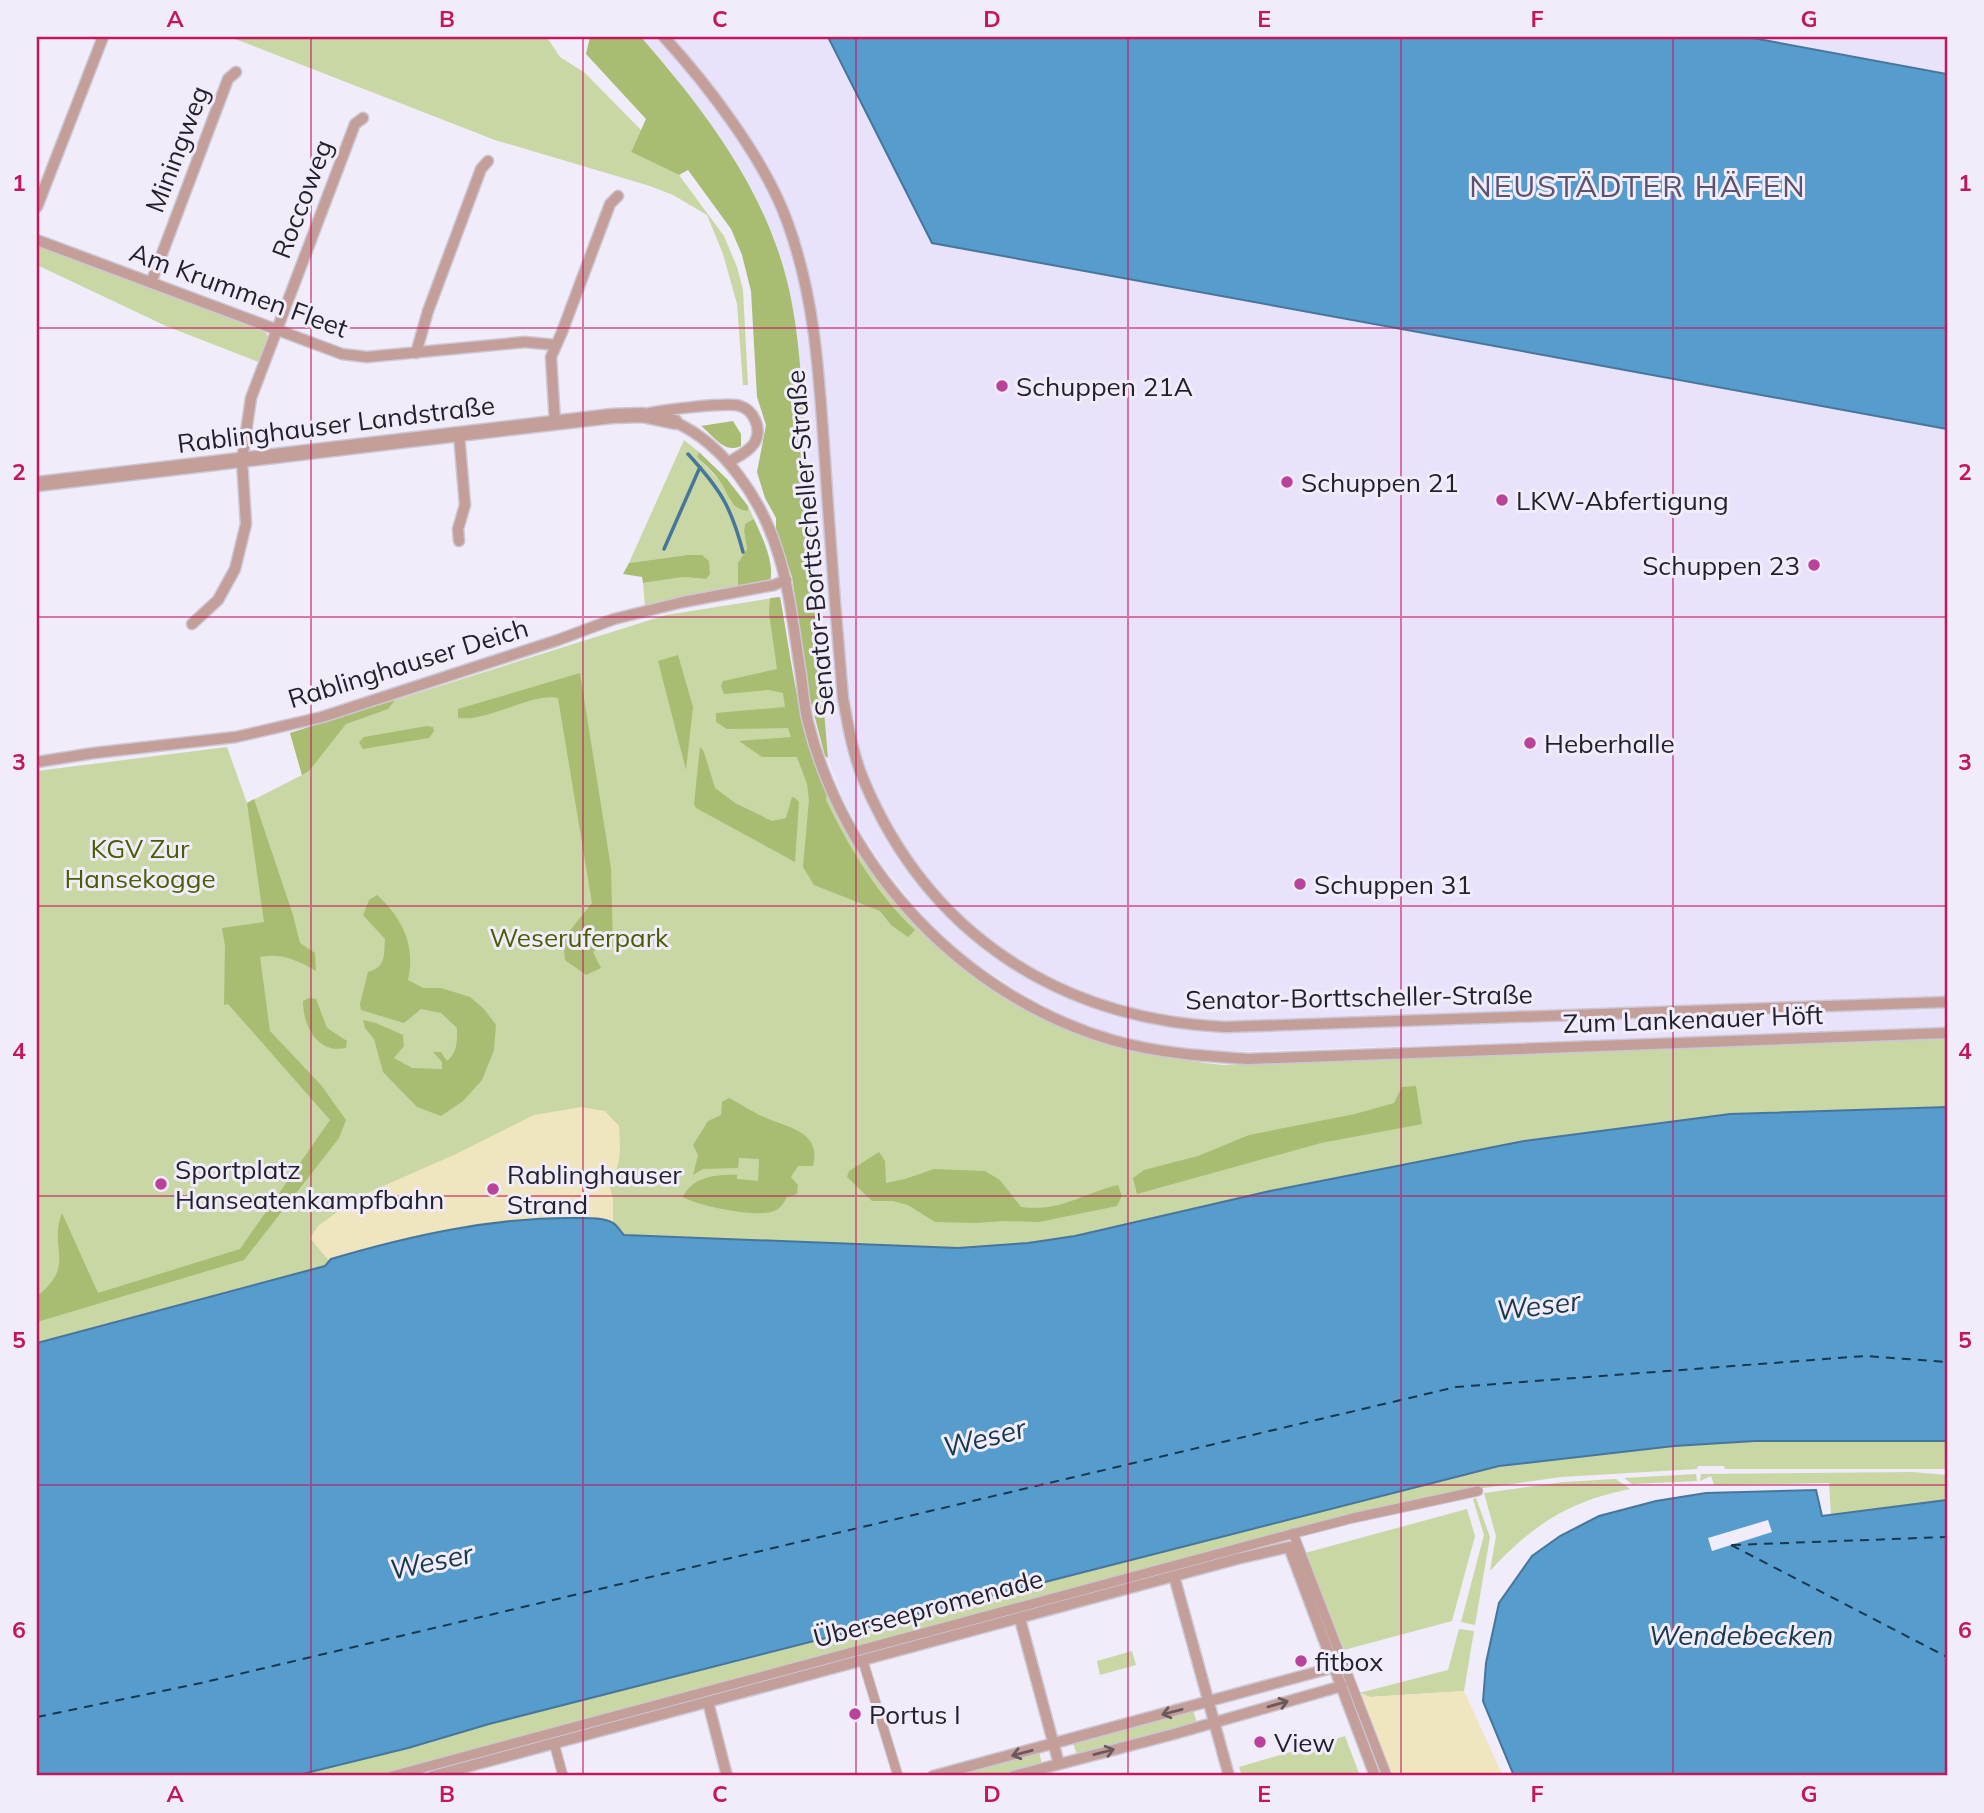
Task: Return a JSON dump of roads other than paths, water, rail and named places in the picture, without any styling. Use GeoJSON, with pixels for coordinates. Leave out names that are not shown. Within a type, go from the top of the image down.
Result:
{"type":"FeatureCollection","features":[{"type":"Feature","properties":{"kind":"street"},"geometry":{"type":"LineString","coordinates":[[37,206],[103,37]]}},
{"type":"Feature","properties":{"kind":"street","name":"Senator-Borttscheller-Straße"},"geometry":{"type":"LineString","coordinates":[[664,37],[719,105],[759,166],[786,219],[807,286],[817,356],[843,698],[850,735],[863,778],[881,817],[905,857],[958,918],[1008,959],[1041,980],[1102,1007],[1170,1023],[1216,1027],[1947,1002]]}},
{"type":"Feature","properties":{"kind":"street","name":"Miningweg"},"geometry":{"type":"LineString","coordinates":[[151,283],[228,79],[236,72]]}},
{"type":"Feature","properties":{"kind":"street","name":"Roccoweg"},"geometry":{"type":"LineString","coordinates":[[192,624],[218,600],[238,571],[246,524],[242,460],[251,398],[355,124],[363,118]]}},
{"type":"Feature","properties":{"kind":"street"},"geometry":{"type":"LineString","coordinates":[[416,353],[428,311],[476,182],[481,169],[488,161]]}},
{"type":"Feature","properties":{"kind":"street"},"geometry":{"type":"LineString","coordinates":[[555,423],[551,357],[610,204],[618,195]]}},
{"type":"Feature","properties":{"kind":"street","name":"Am Krummen Fleet"},"geometry":{"type":"LineString","coordinates":[[37,240],[342,354],[366,357],[525,342],[556,345]]}},
{"type":"Feature","properties":{"kind":"street","name":"Rablinghauser Landstraße"},"geometry":{"type":"LineString","coordinates":[[37,484],[642,415],[655,411],[738,405],[754,415],[757,429],[755,442],[729,462]]}},
{"type":"Feature","properties":{"kind":"street","name":"Rablinghauser Landstraße"},"geometry":{"type":"LineString","coordinates":[[642,415],[676,422]]}},
{"type":"Feature","properties":{"kind":"street","name":"Zum Lankenauer Höft"},"geometry":{"type":"LineString","coordinates":[[676,422],[698,434],[729,462],[761,509],[780,552],[808,721],[833,794],[860,844],[911,913],[944,946],[997,987],[1078,1028],[1114,1040],[1178,1054],[1248,1059],[1947,1033]]}},
{"type":"Feature","properties":{"kind":"street"},"geometry":{"type":"LineString","coordinates":[[458,541],[458,529],[465,505],[459,434]]}},
{"type":"Feature","properties":{"kind":"street","name":"Rablinghauser Deich"},"geometry":{"type":"LineString","coordinates":[[37,762],[236,737],[322,717],[614,619],[683,602],[774,585],[786,580]]}},
{"type":"Feature","properties":{"kind":"street","name":"Überseepromenade"},"geometry":{"type":"LineString","coordinates":[[392,1776],[1293,1533],[1478,1491]]}},
{"type":"Feature","properties":{"kind":"street"},"geometry":{"type":"LineString","coordinates":[[1293,1533],[1293,1546],[1375,1776]]}},
{"type":"Feature","properties":{"kind":"street"},"geometry":{"type":"LineString","coordinates":[[1293,1546],[1387,1776]]}},
{"type":"Feature","properties":{"kind":"street","name":"Überseepromenade"},"geometry":{"type":"LineString","coordinates":[[433,1776],[1293,1546]]}},
{"type":"Feature","properties":{"kind":"street"},"geometry":{"type":"LineString","coordinates":[[1174,1576],[1229,1776]]}},
{"type":"Feature","properties":{"kind":"street"},"geometry":{"type":"LineString","coordinates":[[1020,1619],[1059,1764]]}},
{"type":"Feature","properties":{"kind":"street"},"geometry":{"type":"LineString","coordinates":[[863,1661],[898,1776]]}},
{"type":"Feature","properties":{"kind":"street"},"geometry":{"type":"LineString","coordinates":[[933,1776],[1335,1667]]}},
{"type":"Feature","properties":{"kind":"street"},"geometry":{"type":"LineString","coordinates":[[1014,1776],[1342,1686]]}},
{"type":"Feature","properties":{"kind":"street"},"geometry":{"type":"LineString","coordinates":[[708,1702],[727,1776]]}},
{"type":"Feature","properties":{"kind":"street"},"geometry":{"type":"LineString","coordinates":[[554,1743],[562,1776]]}},
{"type":"Feature","properties":{"kind":"water"},"geometry":{"type":"Polygon","coordinates":[[[828,37],[1747,37],[1947,74],[1947,429],[932,243],[828,37]]]}},
{"type":"Feature","properties":{"kind":"water","name":"Weser"},"geometry":{"type":"Polygon","coordinates":[[[1947,1107],[1947,1441],[1755,1441],[1674,1446],[1499,1466],[294,1776],[37,1776],[37,1343],[325,1266],[331,1259],[421,1236],[483,1224],[590,1218],[609,1221],[624,1235],[958,1248],[1028,1243],[1075,1236],[1270,1191],[1524,1141],[1730,1114],[1947,1107]]]}},
{"type":"Feature","properties":{"kind":"water","name":"Wendebecken"},"geometry":{"type":"Polygon","coordinates":[[[1816,1490],[1822,1516],[1947,1500],[1947,1776],[1514,1776],[1483,1701],[1486,1663],[1499,1603],[1532,1556],[1560,1536],[1599,1516],[1656,1501],[1706,1493],[1816,1490]]]}},
{"type":"Feature","properties":{"kind":"waterway"},"geometry":{"type":"LineString","coordinates":[[688,454],[723,499],[734,522],[743,552]]}},
{"type":"Feature","properties":{"kind":"waterway"},"geometry":{"type":"LineString","coordinates":[[664,549],[700,467]]}},
{"type":"Feature","properties":{"kind":"place","name":"Schuppen 21A"},"geometry":{"type":"Point","coordinates":[1002,386]}},
{"type":"Feature","properties":{"kind":"place","name":"Schuppen 21"},"geometry":{"type":"Point","coordinates":[1287,482]}},
{"type":"Feature","properties":{"kind":"place","name":"LKW-Abfertigung"},"geometry":{"type":"Point","coordinates":[1502,500]}},
{"type":"Feature","properties":{"kind":"place","name":"Schuppen 23"},"geometry":{"type":"Point","coordinates":[1814,565]}},
{"type":"Feature","properties":{"kind":"place","name":"Heberhalle"},"geometry":{"type":"Point","coordinates":[1530,743]}},
{"type":"Feature","properties":{"kind":"place","name":"Schuppen 31"},"geometry":{"type":"Point","coordinates":[1300,884]}},
{"type":"Feature","properties":{"kind":"place","name":"Sportplatz Hanseatenkampfbahn"},"geometry":{"type":"Point","coordinates":[161,1184]}},
{"type":"Feature","properties":{"kind":"place","name":"Rablinghauser Strand"},"geometry":{"type":"Point","coordinates":[493,1189]}},
{"type":"Feature","properties":{"kind":"place","name":"fitbox"},"geometry":{"type":"Point","coordinates":[1301,1661]}},
{"type":"Feature","properties":{"kind":"place","name":"Portus I"},"geometry":{"type":"Point","coordinates":[855,1714]}},
{"type":"Feature","properties":{"kind":"place","name":"View"},"geometry":{"type":"Point","coordinates":[1260,1742]}},
{"type":"Feature","properties":{"kind":"district","name":"NEUSTÄDTER HÄFEN"},"geometry":{"type":"Point","coordinates":[1638,186]}},
{"type":"Feature","properties":{"kind":"park label","name":"KGV Zur Hansekogge"},"geometry":{"type":"Point","coordinates":[140,863]}},
{"type":"Feature","properties":{"kind":"park label","name":"Weseruferpark"},"geometry":{"type":"Point","coordinates":[579,937]}}]}
